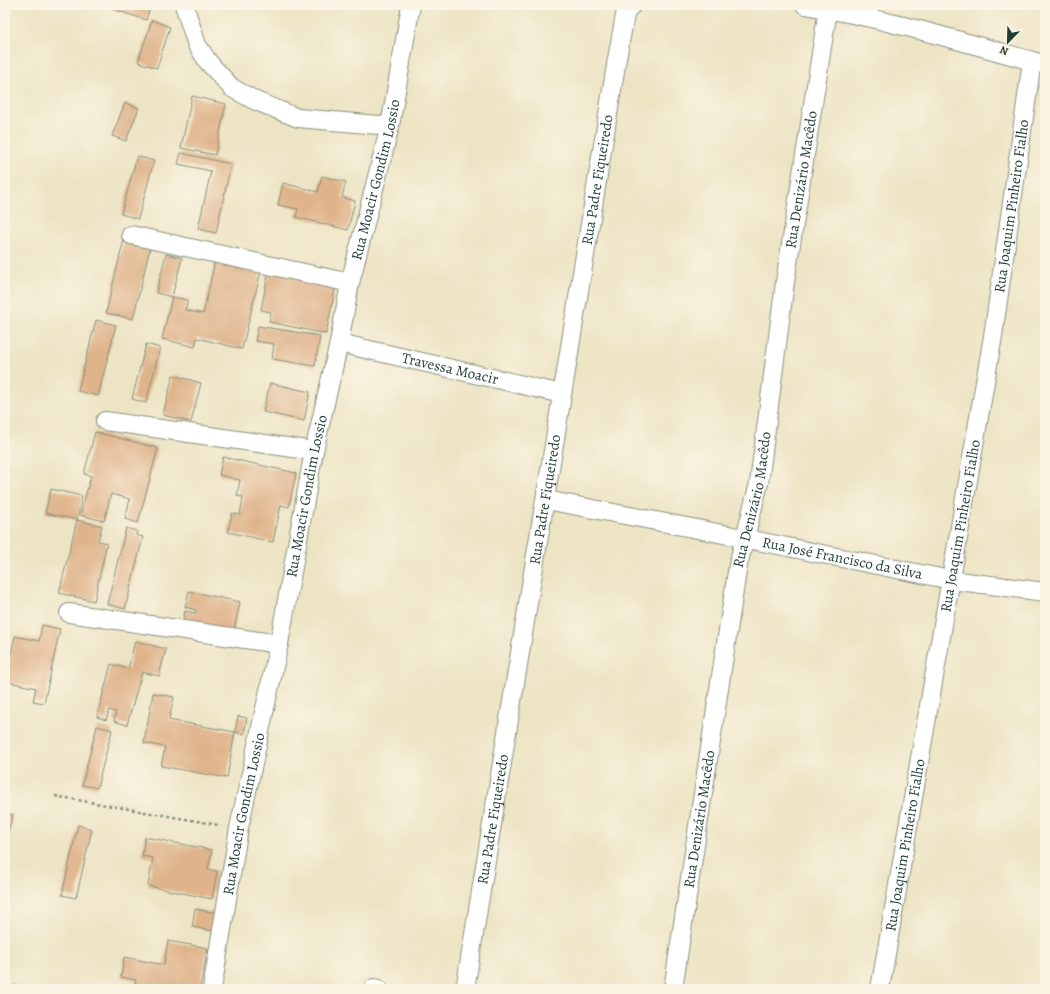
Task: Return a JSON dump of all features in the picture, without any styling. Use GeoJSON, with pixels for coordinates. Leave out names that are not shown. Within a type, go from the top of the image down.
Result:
{"type":"FeatureCollection","features":[{"type":"Feature","properties":{"kind":"street"},"geometry":{"type":"LineString","coordinates":[[184,5],[197,44],[209,63],[232,88],[256,101],[298,118],[390,126]]}},
{"type":"Feature","properties":{"kind":"street","name":"Rua Moacir Gondim Lossio"},"geometry":{"type":"LineString","coordinates":[[212,989],[239,828],[279,644],[314,451],[339,343],[350,283],[390,126],[411,5]]}},
{"type":"Feature","properties":{"kind":"street"},"geometry":{"type":"LineString","coordinates":[[805,5],[924,31],[1038,62]]}},
{"type":"Feature","properties":{"kind":"street","name":"Rua Padre Fiqueiredo"},"geometry":{"type":"LineString","coordinates":[[465,989],[617,59],[629,8]]}},
{"type":"Feature","properties":{"kind":"street","name":"Rua Denizário Macêdo"},"geometry":{"type":"LineString","coordinates":[[673,989],[738,565],[759,483],[786,282],[828,9]]}},
{"type":"Feature","properties":{"kind":"street","name":"Rua Joaquim Pinheiro Fialho"},"geometry":{"type":"LineString","coordinates":[[880,989],[993,336],[1038,62]]}},
{"type":"Feature","properties":{"kind":"street"},"geometry":{"type":"LineString","coordinates":[[131,235],[350,283]]}},
{"type":"Feature","properties":{"kind":"street","name":"Travessa Moacir"},"geometry":{"type":"LineString","coordinates":[[339,343],[562,394]]}},
{"type":"Feature","properties":{"kind":"street"},"geometry":{"type":"LineString","coordinates":[[105,420],[314,451]]}},
{"type":"Feature","properties":{"kind":"street","name":"Rua José Francisco da Silva"},"geometry":{"type":"LineString","coordinates":[[546,500],[745,538],[951,580],[1045,592]]}},
{"type":"Feature","properties":{"kind":"street"},"geometry":{"type":"LineString","coordinates":[[69,613],[279,644]]}},
{"type":"Feature","properties":{"kind":"path"},"geometry":{"type":"LineString","coordinates":[[55,796],[239,828]]}},
{"type":"Feature","properties":{"kind":"building"},"geometry":{"type":"Polygon","coordinates":[[[114,5],[151,5],[146,20],[113,9],[114,5]]]}},
{"type":"Feature","properties":{"kind":"building"},"geometry":{"type":"Polygon","coordinates":[[[152,20],[170,27],[157,68],[138,62],[152,20]]]}},
{"type":"Feature","properties":{"kind":"building"},"geometry":{"type":"Polygon","coordinates":[[[192,96],[226,104],[215,155],[181,148],[192,96]]]}},
{"type":"Feature","properties":{"kind":"building"},"geometry":{"type":"Polygon","coordinates":[[[125,103],[139,108],[126,141],[112,136],[125,103]]]}},
{"type":"Feature","properties":{"kind":"building"},"geometry":{"type":"Polygon","coordinates":[[[181,153],[231,164],[216,233],[198,229],[211,171],[178,164],[181,153]]]}},
{"type":"Feature","properties":{"kind":"building"},"geometry":{"type":"Polygon","coordinates":[[[137,156],[154,161],[138,219],[121,214],[137,156]]]}},
{"type":"Feature","properties":{"kind":"building"},"geometry":{"type":"Polygon","coordinates":[[[322,176],[346,182],[342,197],[355,201],[348,230],[296,217],[298,209],[278,205],[283,183],[318,192],[322,176]]]}},
{"type":"Feature","properties":{"kind":"building"},"geometry":{"type":"Polygon","coordinates":[[[125,235],[150,248],[133,319],[106,313],[125,235]]]}},
{"type":"Feature","properties":{"kind":"building"},"geometry":{"type":"Polygon","coordinates":[[[166,254],[182,258],[172,297],[156,293],[166,254]]]}},
{"type":"Feature","properties":{"kind":"building"},"geometry":{"type":"Polygon","coordinates":[[[215,261],[261,271],[242,349],[197,338],[195,347],[162,339],[172,297],[188,300],[185,310],[203,314],[215,261]]]}},
{"type":"Feature","properties":{"kind":"building"},"geometry":{"type":"Polygon","coordinates":[[[269,270],[336,284],[326,334],[269,322],[271,312],[261,310],[269,270]]]}},
{"type":"Feature","properties":{"kind":"building"},"geometry":{"type":"Polygon","coordinates":[[[96,320],[116,325],[98,396],[78,391],[96,320]]]}},
{"type":"Feature","properties":{"kind":"building"},"geometry":{"type":"Polygon","coordinates":[[[258,326],[320,336],[315,366],[272,359],[274,344],[255,341],[258,326]]]}},
{"type":"Feature","properties":{"kind":"building"},"geometry":{"type":"Polygon","coordinates":[[[146,344],[160,348],[146,403],[132,399],[146,344]]]}},
{"type":"Feature","properties":{"kind":"building"},"geometry":{"type":"Polygon","coordinates":[[[173,375],[201,383],[191,422],[163,415],[173,375]]]}},
{"type":"Feature","properties":{"kind":"building"},"geometry":{"type":"Polygon","coordinates":[[[270,383],[310,392],[304,421],[263,412],[270,383]]]}},
{"type":"Feature","properties":{"kind":"building"},"geometry":{"type":"Polygon","coordinates":[[[95,432],[158,448],[138,523],[125,519],[130,499],[111,494],[104,521],[80,515],[91,476],[84,474],[95,432]]]}},
{"type":"Feature","properties":{"kind":"building"},"geometry":{"type":"Polygon","coordinates":[[[223,457],[296,473],[289,507],[281,505],[273,542],[228,532],[232,513],[240,515],[243,497],[237,496],[240,480],[219,475],[223,457]]]}},
{"type":"Feature","properties":{"kind":"building"},"geometry":{"type":"Polygon","coordinates":[[[51,489],[82,496],[77,520],[45,513],[51,489]]]}},
{"type":"Feature","properties":{"kind":"building"},"geometry":{"type":"Polygon","coordinates":[[[77,520],[102,526],[98,541],[107,543],[94,601],[59,593],[77,520]]]}},
{"type":"Feature","properties":{"kind":"building"},"geometry":{"type":"Polygon","coordinates":[[[126,528],[137,531],[136,535],[143,537],[125,609],[107,604],[126,528]]]}},
{"type":"Feature","properties":{"kind":"building"},"geometry":{"type":"Polygon","coordinates":[[[189,591],[240,602],[233,635],[182,625],[185,611],[196,613],[196,610],[185,607],[189,591]]]}},
{"type":"Feature","properties":{"kind":"building"},"geometry":{"type":"Polygon","coordinates":[[[42,625],[60,629],[44,703],[33,701],[36,688],[5,681],[15,636],[39,641],[42,625]]]}},
{"type":"Feature","properties":{"kind":"building"},"geometry":{"type":"Polygon","coordinates":[[[135,641],[166,649],[159,676],[142,672],[127,725],[114,721],[116,712],[109,710],[106,720],[97,717],[111,664],[128,669],[135,641]]]}},
{"type":"Feature","properties":{"kind":"building"},"geometry":{"type":"Polygon","coordinates":[[[153,693],[174,697],[169,720],[235,732],[227,778],[161,766],[165,747],[144,743],[153,693]]]}},
{"type":"Feature","properties":{"kind":"building"},"geometry":{"type":"Polygon","coordinates":[[[238,716],[247,718],[244,734],[235,732],[238,716]]]}},
{"type":"Feature","properties":{"kind":"building"},"geometry":{"type":"Polygon","coordinates":[[[97,726],[112,730],[97,788],[82,785],[97,726]]]}},
{"type":"Feature","properties":{"kind":"building"},"geometry":{"type":"Polygon","coordinates":[[[5,813],[13,815],[7,835],[5,834],[5,813]]]}},
{"type":"Feature","properties":{"kind":"building"},"geometry":{"type":"Polygon","coordinates":[[[78,825],[92,829],[76,898],[62,895],[78,825]]]}},
{"type":"Feature","properties":{"kind":"building"},"geometry":{"type":"Polygon","coordinates":[[[145,837],[212,850],[208,869],[217,871],[212,899],[148,886],[153,858],[142,856],[145,837]]]}},
{"type":"Feature","properties":{"kind":"building"},"geometry":{"type":"Polygon","coordinates":[[[195,909],[216,913],[213,931],[192,927],[195,909]]]}},
{"type":"Feature","properties":{"kind":"building"},"geometry":{"type":"Polygon","coordinates":[[[168,941],[208,948],[200,989],[134,989],[136,980],[121,977],[124,957],[164,965],[168,941]]]}},
{"type":"Feature","properties":{"kind":"building"},"geometry":{"type":"Polygon","coordinates":[[[14,985],[29,988],[29,989],[13,989],[14,985]]]}}]}
